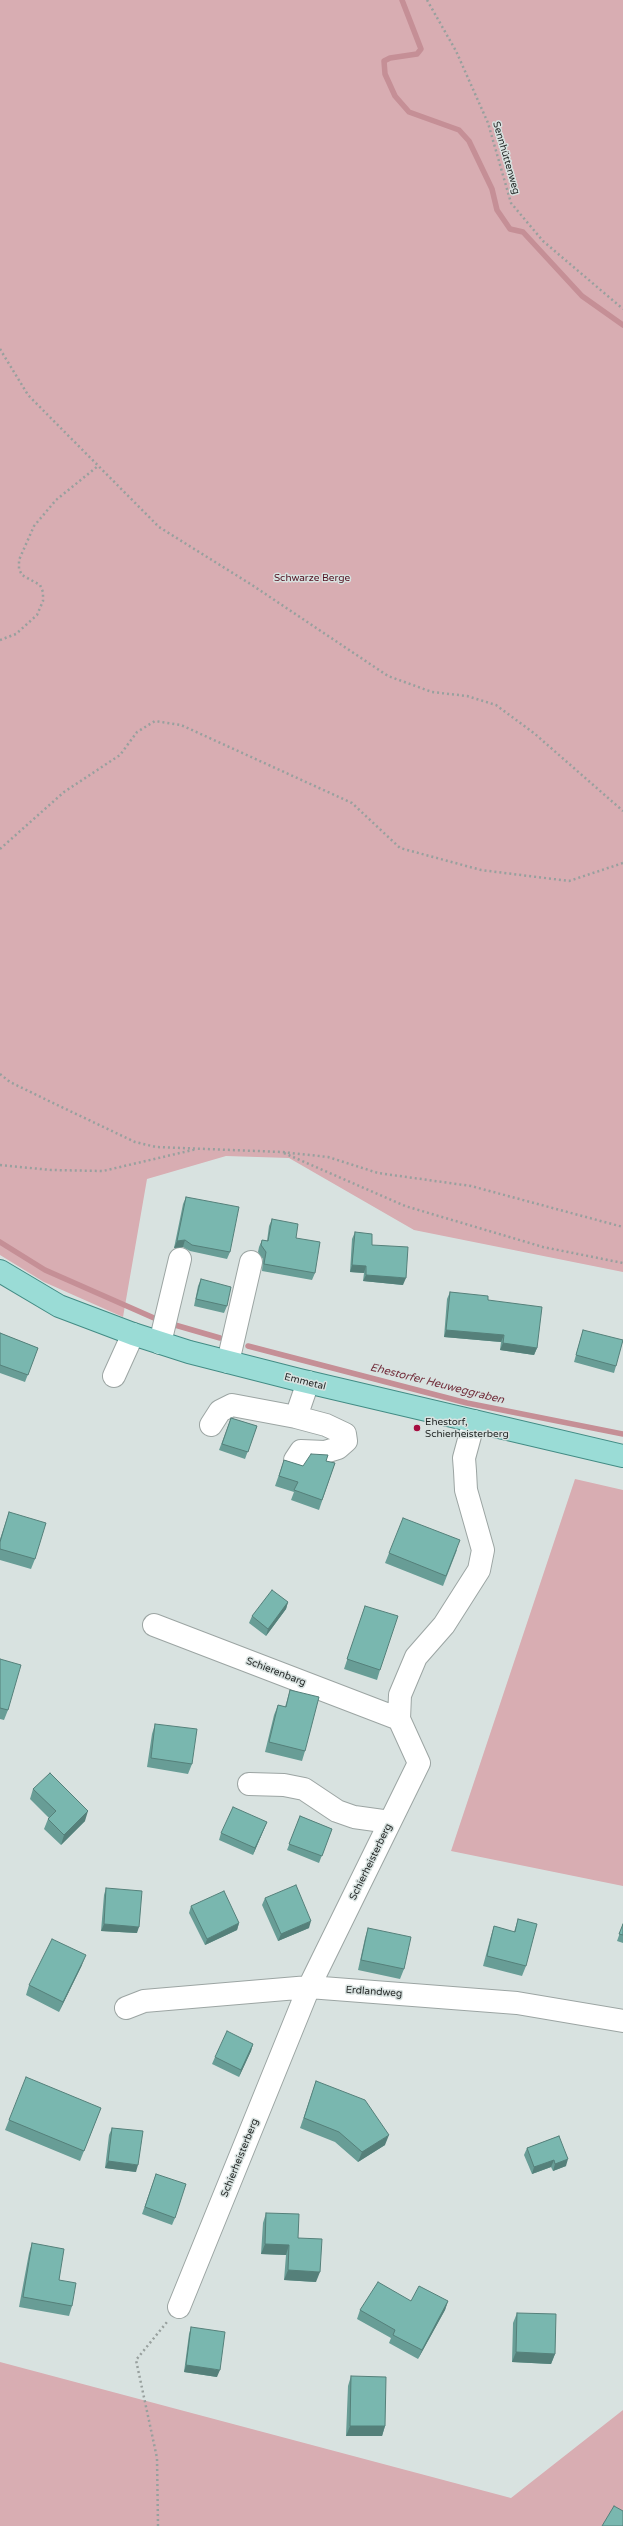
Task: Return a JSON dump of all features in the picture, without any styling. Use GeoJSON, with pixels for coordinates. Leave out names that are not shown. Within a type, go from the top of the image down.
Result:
{"type":"FeatureCollection","features":[{"type":"Feature","properties":{"kind":"main road","name":"Emmetal"},"geometry":{"type":"LineString","coordinates":[[0,1272],[59,1306],[160,1343],[308,1382],[623,1456]]}},
{"type":"Feature","properties":{"kind":"street"},"geometry":{"type":"LineString","coordinates":[[160,1343],[180,1259]]}},
{"type":"Feature","properties":{"kind":"street"},"geometry":{"type":"LineString","coordinates":[[228,1362],[251,1262]]}},
{"type":"Feature","properties":{"kind":"street"},"geometry":{"type":"LineString","coordinates":[[114,1376],[134,1334]]}},
{"type":"Feature","properties":{"kind":"street"},"geometry":{"type":"LineString","coordinates":[[296,1417],[308,1382]]}},
{"type":"Feature","properties":{"kind":"street"},"geometry":{"type":"LineString","coordinates":[[211,1426],[220,1412],[232,1405],[296,1417],[345,1434],[346,1441],[343,1445],[332,1450],[301,1451],[295,1460]]}},
{"type":"Feature","properties":{"kind":"street","name":"Schierheisterberg"},"geometry":{"type":"LineString","coordinates":[[180,2307],[309,1987],[419,1762],[399,1720],[400,1695],[416,1657],[444,1625],[480,1570],[482,1550],[466,1490],[464,1458],[474,1421]]}},
{"type":"Feature","properties":{"kind":"street","name":"Schierenbarg"},"geometry":{"type":"LineString","coordinates":[[154,1625],[399,1720]]}},
{"type":"Feature","properties":{"kind":"street"},"geometry":{"type":"LineString","coordinates":[[249,1784],[284,1785],[304,1789],[337,1811],[354,1817],[390,1822]]}},
{"type":"Feature","properties":{"kind":"street","name":"Erdlandweg"},"geometry":{"type":"LineString","coordinates":[[126,2008],[144,2001],[309,1987],[517,2003],[623,2021]]}},
{"type":"Feature","properties":{"kind":"path","name":"Sennhüttenweg"},"geometry":{"type":"LineString","coordinates":[[427,0],[456,51],[488,123],[511,204],[543,241],[623,309]]}},
{"type":"Feature","properties":{"kind":"path"},"geometry":{"type":"LineString","coordinates":[[0,348],[28,395],[159,527],[252,585],[388,676],[432,692],[467,696],[496,705],[535,734],[623,811]]}},
{"type":"Feature","properties":{"kind":"path"},"geometry":{"type":"LineString","coordinates":[[0,640],[16,634],[37,615],[43,600],[43,592],[40,585],[22,575],[19,569],[19,560],[34,526],[56,500],[98,466]]}},
{"type":"Feature","properties":{"kind":"path"},"geometry":{"type":"LineString","coordinates":[[0,849],[64,792],[120,755],[136,732],[155,721],[181,725],[352,803],[400,848],[481,870],[569,881],[623,863]]}},
{"type":"Feature","properties":{"kind":"path"},"geometry":{"type":"LineString","coordinates":[[0,1074],[10,1082],[134,1142],[156,1147],[282,1152],[328,1157],[378,1173],[471,1186],[623,1227]]}},
{"type":"Feature","properties":{"kind":"path"},"geometry":{"type":"LineString","coordinates":[[0,1165],[51,1170],[103,1171],[202,1148]]}},
{"type":"Feature","properties":{"kind":"path"},"geometry":{"type":"LineString","coordinates":[[282,1152],[405,1206],[544,1247],[623,1263]]}},
{"type":"Feature","properties":{"kind":"path"},"geometry":{"type":"LineString","coordinates":[[158,2526],[156,2458],[136,2360],[180,2307]]}},
{"type":"Feature","properties":{"kind":"green space","name":"Schwarze Berge"},"geometry":{"type":"Polygon","coordinates":[[[0,0],[623,0],[623,1272],[414,1230],[289,1158],[226,1156],[147,1179],[123,1317],[44,1282],[0,1255],[0,0]]]}},
{"type":"Feature","properties":{"kind":"green space"},"geometry":{"type":"Polygon","coordinates":[[[575,1479],[623,1490],[623,1886],[451,1851],[575,1479]]]}},
{"type":"Feature","properties":{"kind":"green space"},"geometry":{"type":"Polygon","coordinates":[[[0,2362],[511,2498],[623,2410],[623,2526],[0,2526],[0,2362]]]}},
{"type":"Feature","properties":{"kind":"building"},"geometry":{"type":"Polygon","coordinates":[[[186,1197],[239,1207],[230,1252],[192,1245],[185,1240],[177,1241],[186,1197]]]}},
{"type":"Feature","properties":{"kind":"building"},"geometry":{"type":"Polygon","coordinates":[[[272,1219],[298,1224],[296,1238],[320,1242],[315,1273],[264,1264],[266,1252],[261,1245],[262,1240],[268,1241],[272,1219]]]}},
{"type":"Feature","properties":{"kind":"building"},"geometry":{"type":"Polygon","coordinates":[[[355,1232],[372,1234],[372,1245],[408,1247],[406,1278],[366,1275],[366,1266],[352,1265],[355,1232]]]}},
{"type":"Feature","properties":{"kind":"building"},"geometry":{"type":"Polygon","coordinates":[[[201,1279],[231,1287],[227,1306],[196,1299],[201,1279]]]}},
{"type":"Feature","properties":{"kind":"building"},"geometry":{"type":"Polygon","coordinates":[[[450,1292],[488,1296],[488,1300],[542,1307],[537,1348],[503,1343],[504,1335],[446,1330],[450,1292]]]}},
{"type":"Feature","properties":{"kind":"building"},"geometry":{"type":"Polygon","coordinates":[[[583,1330],[623,1340],[616,1366],[576,1355],[583,1330]]]}},
{"type":"Feature","properties":{"kind":"building"},"geometry":{"type":"Polygon","coordinates":[[[0,1333],[38,1348],[28,1375],[0,1365],[0,1333]]]}},
{"type":"Feature","properties":{"kind":"building"},"geometry":{"type":"Polygon","coordinates":[[[231,1418],[257,1426],[248,1452],[222,1444],[231,1418]]]}},
{"type":"Feature","properties":{"kind":"building"},"geometry":{"type":"Polygon","coordinates":[[[311,1454],[328,1455],[326,1461],[335,1463],[322,1500],[294,1490],[298,1482],[279,1476],[284,1460],[303,1466],[311,1454]]]}},
{"type":"Feature","properties":{"kind":"building"},"geometry":{"type":"Polygon","coordinates":[[[9,1512],[46,1523],[35,1559],[0,1549],[0,1542],[9,1512]]]}},
{"type":"Feature","properties":{"kind":"building"},"geometry":{"type":"Polygon","coordinates":[[[403,1518],[460,1540],[446,1576],[389,1553],[403,1518]]]}},
{"type":"Feature","properties":{"kind":"building"},"geometry":{"type":"Polygon","coordinates":[[[272,1590],[288,1602],[268,1629],[252,1616],[272,1590]]]}},
{"type":"Feature","properties":{"kind":"building"},"geometry":{"type":"Polygon","coordinates":[[[365,1606],[398,1616],[380,1670],[347,1659],[365,1606]]]}},
{"type":"Feature","properties":{"kind":"building"},"geometry":{"type":"Polygon","coordinates":[[[0,1659],[21,1665],[8,1710],[0,1708],[0,1659]]]}},
{"type":"Feature","properties":{"kind":"building"},"geometry":{"type":"Polygon","coordinates":[[[290,1690],[319,1697],[305,1751],[269,1742],[278,1705],[286,1707],[290,1690]]]}},
{"type":"Feature","properties":{"kind":"building"},"geometry":{"type":"Polygon","coordinates":[[[155,1724],[197,1729],[192,1764],[151,1758],[155,1724]]]}},
{"type":"Feature","properties":{"kind":"building"},"geometry":{"type":"Polygon","coordinates":[[[50,1773],[88,1811],[64,1835],[48,1819],[56,1811],[33,1789],[50,1773]]]}},
{"type":"Feature","properties":{"kind":"building"},"geometry":{"type":"Polygon","coordinates":[[[233,1807],[267,1822],[255,1848],[221,1833],[233,1807]]]}},
{"type":"Feature","properties":{"kind":"building"},"geometry":{"type":"Polygon","coordinates":[[[300,1816],[332,1829],[322,1856],[289,1844],[300,1816]]]}},
{"type":"Feature","properties":{"kind":"building"},"geometry":{"type":"Polygon","coordinates":[[[296,1885],[311,1921],[281,1934],[265,1898],[296,1885]]]}},
{"type":"Feature","properties":{"kind":"building"},"geometry":{"type":"Polygon","coordinates":[[[106,1888],[142,1891],[139,1927],[104,1924],[106,1888]]]}},
{"type":"Feature","properties":{"kind":"building"},"geometry":{"type":"Polygon","coordinates":[[[224,1891],[239,1923],[207,1939],[191,1906],[224,1891]]]}},
{"type":"Feature","properties":{"kind":"building"},"geometry":{"type":"Polygon","coordinates":[[[518,1919],[537,1924],[526,1966],[487,1956],[494,1926],[515,1932],[518,1919]]]}},
{"type":"Feature","properties":{"kind":"building"},"geometry":{"type":"Polygon","coordinates":[[[623,1924],[623,1935],[619,1934],[623,1924]]]}},
{"type":"Feature","properties":{"kind":"building"},"geometry":{"type":"Polygon","coordinates":[[[368,1928],[411,1937],[404,1969],[361,1960],[368,1928]]]}},
{"type":"Feature","properties":{"kind":"building"},"geometry":{"type":"Polygon","coordinates":[[[52,1939],[86,1955],[63,2002],[29,1985],[52,1939]]]}},
{"type":"Feature","properties":{"kind":"building"},"geometry":{"type":"Polygon","coordinates":[[[227,2031],[253,2044],[241,2070],[215,2057],[227,2031]]]}},
{"type":"Feature","properties":{"kind":"building"},"geometry":{"type":"Polygon","coordinates":[[[26,2077],[101,2108],[84,2151],[9,2120],[26,2077]]]}},
{"type":"Feature","properties":{"kind":"building"},"geometry":{"type":"Polygon","coordinates":[[[316,2081],[365,2100],[389,2135],[362,2152],[339,2132],[304,2118],[316,2081]]]}},
{"type":"Feature","properties":{"kind":"building"},"geometry":{"type":"Polygon","coordinates":[[[112,2128],[143,2131],[138,2165],[108,2161],[112,2128]]]}},
{"type":"Feature","properties":{"kind":"building"},"geometry":{"type":"Polygon","coordinates":[[[559,2136],[568,2159],[555,2164],[554,2160],[534,2167],[527,2148],[559,2136]]]}},
{"type":"Feature","properties":{"kind":"building"},"geometry":{"type":"Polygon","coordinates":[[[156,2174],[186,2184],[175,2218],[145,2207],[156,2174]]]}},
{"type":"Feature","properties":{"kind":"building"},"geometry":{"type":"Polygon","coordinates":[[[266,2213],[299,2214],[298,2238],[322,2239],[320,2272],[288,2270],[289,2245],[265,2244],[266,2213]]]}},
{"type":"Feature","properties":{"kind":"building"},"geometry":{"type":"Polygon","coordinates":[[[32,2243],[64,2249],[59,2280],[76,2283],[72,2306],[23,2297],[32,2243]]]}},
{"type":"Feature","properties":{"kind":"building"},"geometry":{"type":"Polygon","coordinates":[[[378,2282],[411,2301],[419,2286],[448,2301],[422,2350],[393,2335],[395,2330],[360,2310],[378,2282]]]}},
{"type":"Feature","properties":{"kind":"building"},"geometry":{"type":"Polygon","coordinates":[[[517,2313],[556,2314],[555,2354],[516,2352],[517,2313]]]}},
{"type":"Feature","properties":{"kind":"building"},"geometry":{"type":"Polygon","coordinates":[[[191,2327],[225,2332],[220,2370],[186,2365],[191,2327]]]}},
{"type":"Feature","properties":{"kind":"building"},"geometry":{"type":"Polygon","coordinates":[[[351,2376],[386,2377],[385,2426],[350,2426],[351,2376]]]}},
{"type":"Feature","properties":{"kind":"building"},"geometry":{"type":"Polygon","coordinates":[[[614,2506],[623,2511],[623,2526],[602,2526],[614,2506]]]}},
{"type":"Feature","properties":{"kind":"waterway"},"geometry":{"type":"LineString","coordinates":[[402,0],[421,49],[417,54],[390,58],[384,61],[385,74],[395,96],[409,112],[459,130],[469,141],[492,189],[497,210],[510,229],[523,232],[582,296],[623,325]]}},
{"type":"Feature","properties":{"kind":"waterway","name":"Ehestorfer Heuweggraben"},"geometry":{"type":"LineString","coordinates":[[0,1242],[45,1270],[154,1318]]}},
{"type":"Feature","properties":{"kind":"waterway","name":"Ehestorfer Heuweggraben"},"geometry":{"type":"LineString","coordinates":[[175,1325],[220,1338]]}},
{"type":"Feature","properties":{"kind":"waterway","name":"Ehestorfer Heuweggraben"},"geometry":{"type":"LineString","coordinates":[[248,1346],[467,1403],[623,1434]]}},
{"type":"Feature","properties":{"kind":"place","name":"Ehestorf, Schierheisterberg"},"geometry":{"type":"Point","coordinates":[417,1428]}}]}
